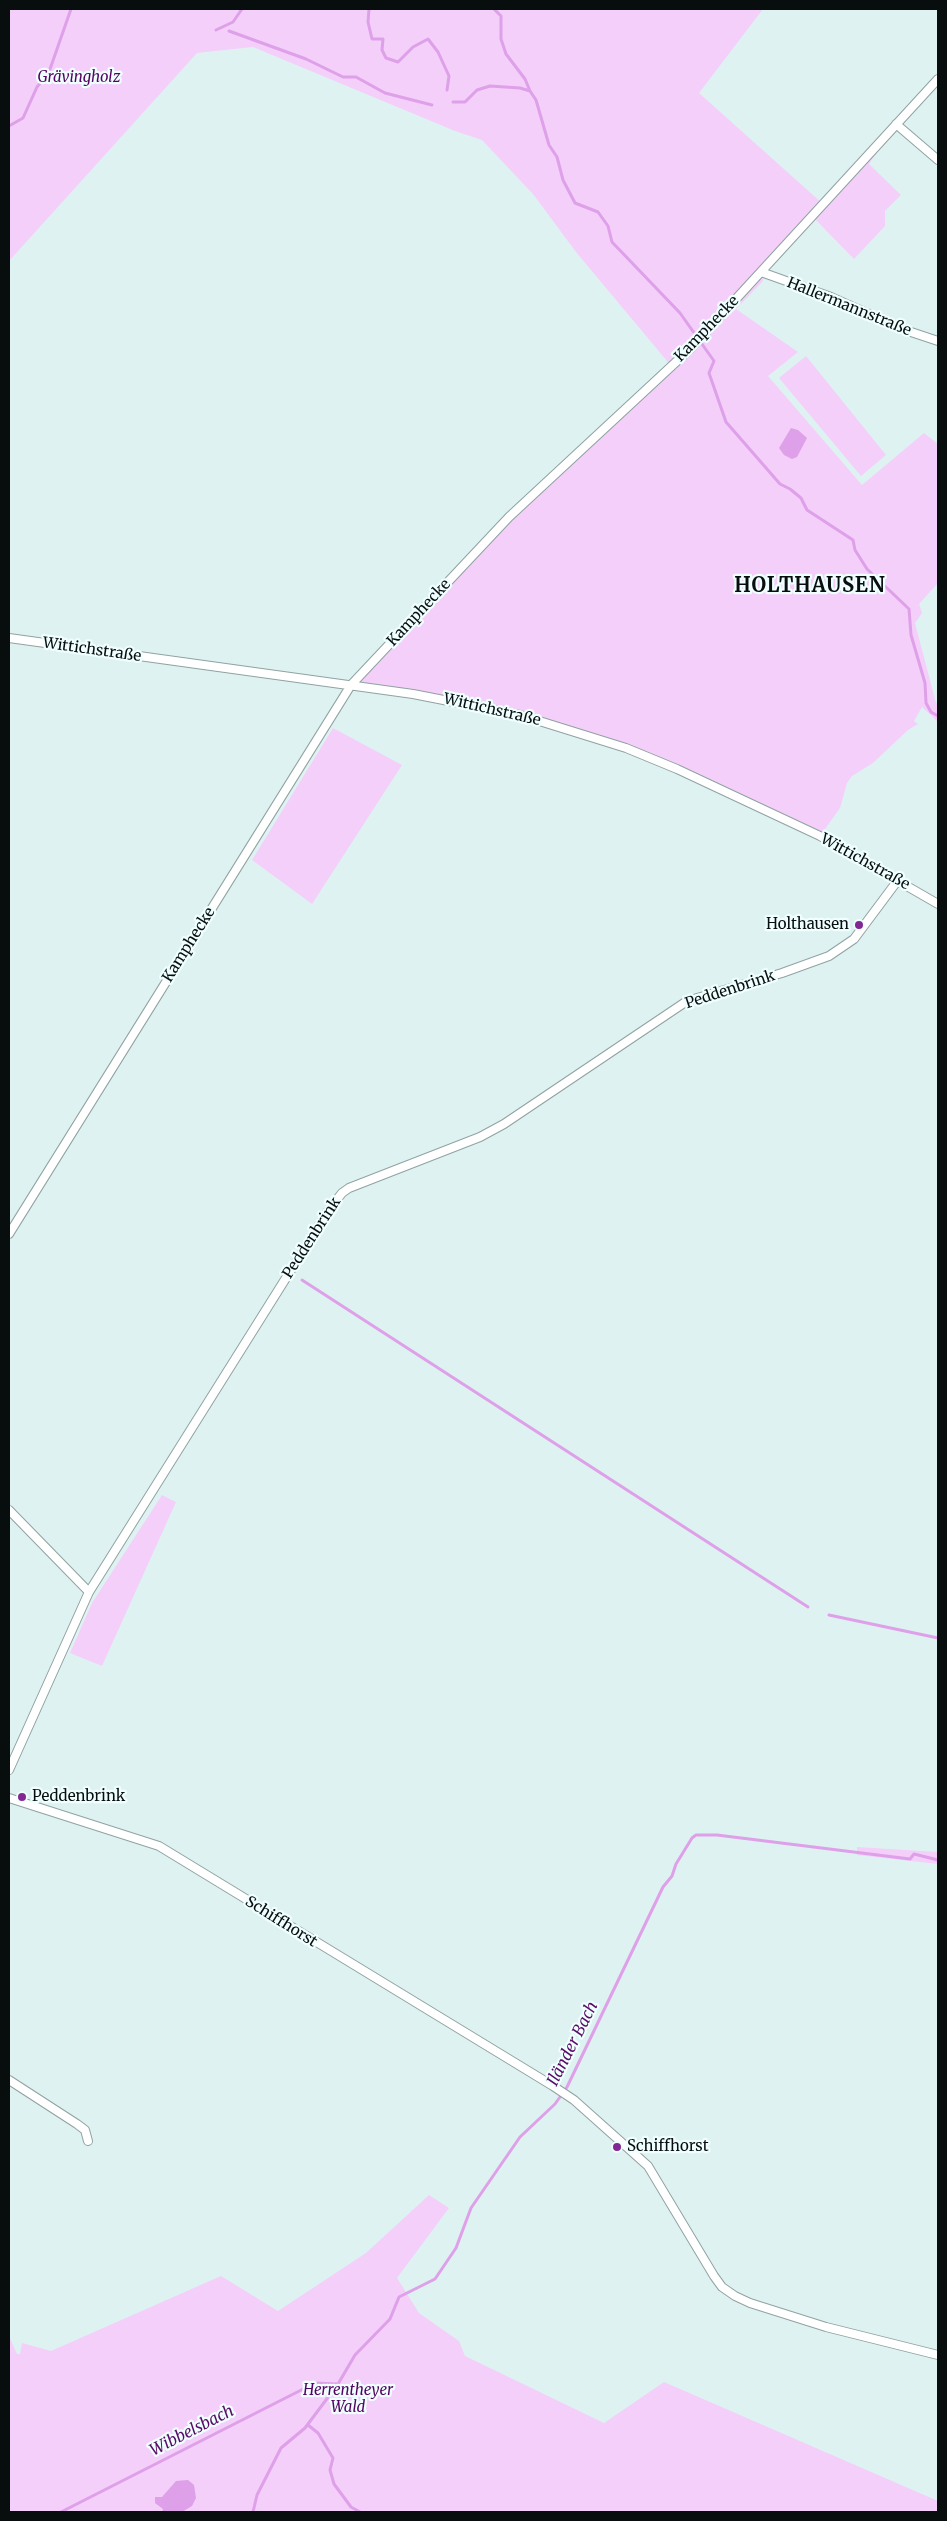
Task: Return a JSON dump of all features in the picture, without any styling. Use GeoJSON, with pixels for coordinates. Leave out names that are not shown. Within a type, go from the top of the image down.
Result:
{"type":"FeatureCollection","features":[{"type":"Feature","properties":{"kind":"street","name":"Kamphecke"},"geometry":{"type":"LineString","coordinates":[[9,1234],[351,685],[509,517],[690,349],[938,79]]}},
{"type":"Feature","properties":{"kind":"street"},"geometry":{"type":"LineString","coordinates":[[896,124],[938,160]]}},
{"type":"Feature","properties":{"kind":"street","name":"Hallermannstraße"},"geometry":{"type":"LineString","coordinates":[[761,272],[832,298],[912,333],[938,341]]}},
{"type":"Feature","properties":{"kind":"street","name":"Wittichstraße"},"geometry":{"type":"LineString","coordinates":[[9,638],[445,699],[511,713],[626,748],[677,769],[820,836],[938,902]]}},
{"type":"Feature","properties":{"kind":"street","name":"Peddenbrink"},"geometry":{"type":"LineString","coordinates":[[9,1770],[89,1592],[328,1211],[342,1193],[349,1188],[480,1137],[504,1124],[687,1002],[782,973],[829,956],[854,939],[898,880]]}},
{"type":"Feature","properties":{"kind":"street"},"geometry":{"type":"LineString","coordinates":[[9,1510],[89,1592]]}},
{"type":"Feature","properties":{"kind":"street","name":"Schiffhorst"},"geometry":{"type":"LineString","coordinates":[[9,1798],[159,1846],[569,2096],[648,2166],[714,2276],[722,2287],[735,2296],[750,2303],[826,2327],[938,2355]]}},
{"type":"Feature","properties":{"kind":"street"},"geometry":{"type":"LineString","coordinates":[[9,2080],[85,2130],[88,2141]]}},
{"type":"Feature","properties":{"kind":"green space","name":"Grävingholz"},"geometry":{"type":"Polygon","coordinates":[[[9,9],[763,9],[699,93],[823,204],[896,124],[869,164],[901,195],[885,211],[885,226],[854,259],[812,216],[761,272],[763,281],[736,309],[798,352],[768,376],[862,485],[924,433],[938,444],[938,583],[919,604],[922,613],[915,623],[936,703],[938,704],[938,722],[922,707],[914,721],[918,724],[908,730],[873,763],[852,776],[847,783],[840,808],[820,836],[677,769],[520,715],[351,685],[509,517],[672,367],[576,252],[533,194],[482,140],[455,131],[253,47],[197,53],[9,261],[9,9]]]}},
{"type":"Feature","properties":{"kind":"green space"},"geometry":{"type":"Polygon","coordinates":[[[806,356],[886,455],[861,476],[779,378],[806,356]]]}},
{"type":"Feature","properties":{"kind":"green space"},"geometry":{"type":"Polygon","coordinates":[[[333,728],[402,765],[312,904],[252,860],[333,728]]]}},
{"type":"Feature","properties":{"kind":"green space"},"geometry":{"type":"Polygon","coordinates":[[[162,1495],[176,1502],[102,1666],[70,1653],[92,1603],[162,1495]]]}},
{"type":"Feature","properties":{"kind":"green space"},"geometry":{"type":"Polygon","coordinates":[[[857,1847],[938,1852],[938,1864],[857,1855],[857,1847]]]}},
{"type":"Feature","properties":{"kind":"green space","name":"Herrentheyer Wald"},"geometry":{"type":"Polygon","coordinates":[[[429,2195],[449,2208],[397,2278],[419,2313],[459,2341],[465,2356],[604,2423],[664,2382],[938,2501],[938,2512],[9,2512],[9,2336],[17,2354],[20,2354],[22,2343],[51,2351],[221,2276],[278,2311],[366,2253],[429,2195]]]}},
{"type":"Feature","properties":{"kind":"shaded area"},"geometry":{"type":"Polygon","coordinates":[[[791,428],[798,430],[807,438],[797,457],[792,459],[784,455],[779,448],[791,428]]]}},
{"type":"Feature","properties":{"kind":"shaded area"},"geometry":{"type":"Polygon","coordinates":[[[188,2480],[194,2485],[196,2498],[192,2506],[182,2512],[162,2512],[163,2509],[155,2503],[155,2497],[162,2497],[176,2481],[188,2480]]]}},
{"type":"Feature","properties":{"kind":"waterway"},"geometry":{"type":"LineString","coordinates":[[9,126],[23,118],[37,87],[49,72],[71,9]]}},
{"type":"Feature","properties":{"kind":"waterway"},"geometry":{"type":"LineString","coordinates":[[216,30],[233,22],[242,9]]}},
{"type":"Feature","properties":{"kind":"waterway"},"geometry":{"type":"LineString","coordinates":[[369,9],[368,22],[372,39],[383,39],[382,50],[386,58],[398,62],[413,47],[428,39],[438,52],[449,76],[447,90]]}},
{"type":"Feature","properties":{"kind":"waterway"},"geometry":{"type":"LineString","coordinates":[[494,9],[501,16],[501,39],[506,54],[525,79],[530,91]]}},
{"type":"Feature","properties":{"kind":"waterway"},"geometry":{"type":"LineString","coordinates":[[229,31],[306,59],[343,77],[356,77],[385,93],[432,105]]}},
{"type":"Feature","properties":{"kind":"waterway"},"geometry":{"type":"LineString","coordinates":[[453,102],[465,102],[477,90],[490,86],[520,88],[530,91],[536,100],[549,145],[557,157],[563,180],[575,203],[598,212],[608,226],[612,242],[680,313],[714,361],[709,373],[726,422],[780,484],[801,498],[807,510],[853,540],[855,550],[867,569],[909,609],[911,635],[925,683],[926,703],[931,712],[938,716]]}},
{"type":"Feature","properties":{"kind":"waterway"},"geometry":{"type":"LineString","coordinates":[[302,1280],[808,1607]]}},
{"type":"Feature","properties":{"kind":"waterway"},"geometry":{"type":"LineString","coordinates":[[829,1615],[938,1638]]}},
{"type":"Feature","properties":{"kind":"waterway","name":"Iländer Bach"},"geometry":{"type":"LineString","coordinates":[[253,2512],[257,2495],[281,2448],[305,2428],[338,2384],[355,2355],[390,2319],[399,2297],[435,2279],[456,2248],[471,2208],[520,2137],[555,2104],[567,2087],[663,1887],[672,1876],[676,1864],[692,1838],[696,1835],[717,1835],[910,1859],[914,1854],[938,1860]]}},
{"type":"Feature","properties":{"kind":"waterway","name":"Wibbelsbach"},"geometry":{"type":"LineString","coordinates":[[61,2512],[315,2383],[338,2384]]}},
{"type":"Feature","properties":{"kind":"waterway"},"geometry":{"type":"LineString","coordinates":[[308,2425],[318,2433],[333,2458],[330,2470],[334,2484],[351,2507],[360,2512]]}},
{"type":"Feature","properties":{"kind":"place","name":"Holthausen"},"geometry":{"type":"Point","coordinates":[859,925]}},
{"type":"Feature","properties":{"kind":"place","name":"Peddenbrink"},"geometry":{"type":"Point","coordinates":[22,1797]}},
{"type":"Feature","properties":{"kind":"place","name":"Schiffhorst"},"geometry":{"type":"Point","coordinates":[617,2147]}},
{"type":"Feature","properties":{"kind":"district","name":"HOLTHAUSEN"},"geometry":{"type":"Point","coordinates":[810,586]}}]}
